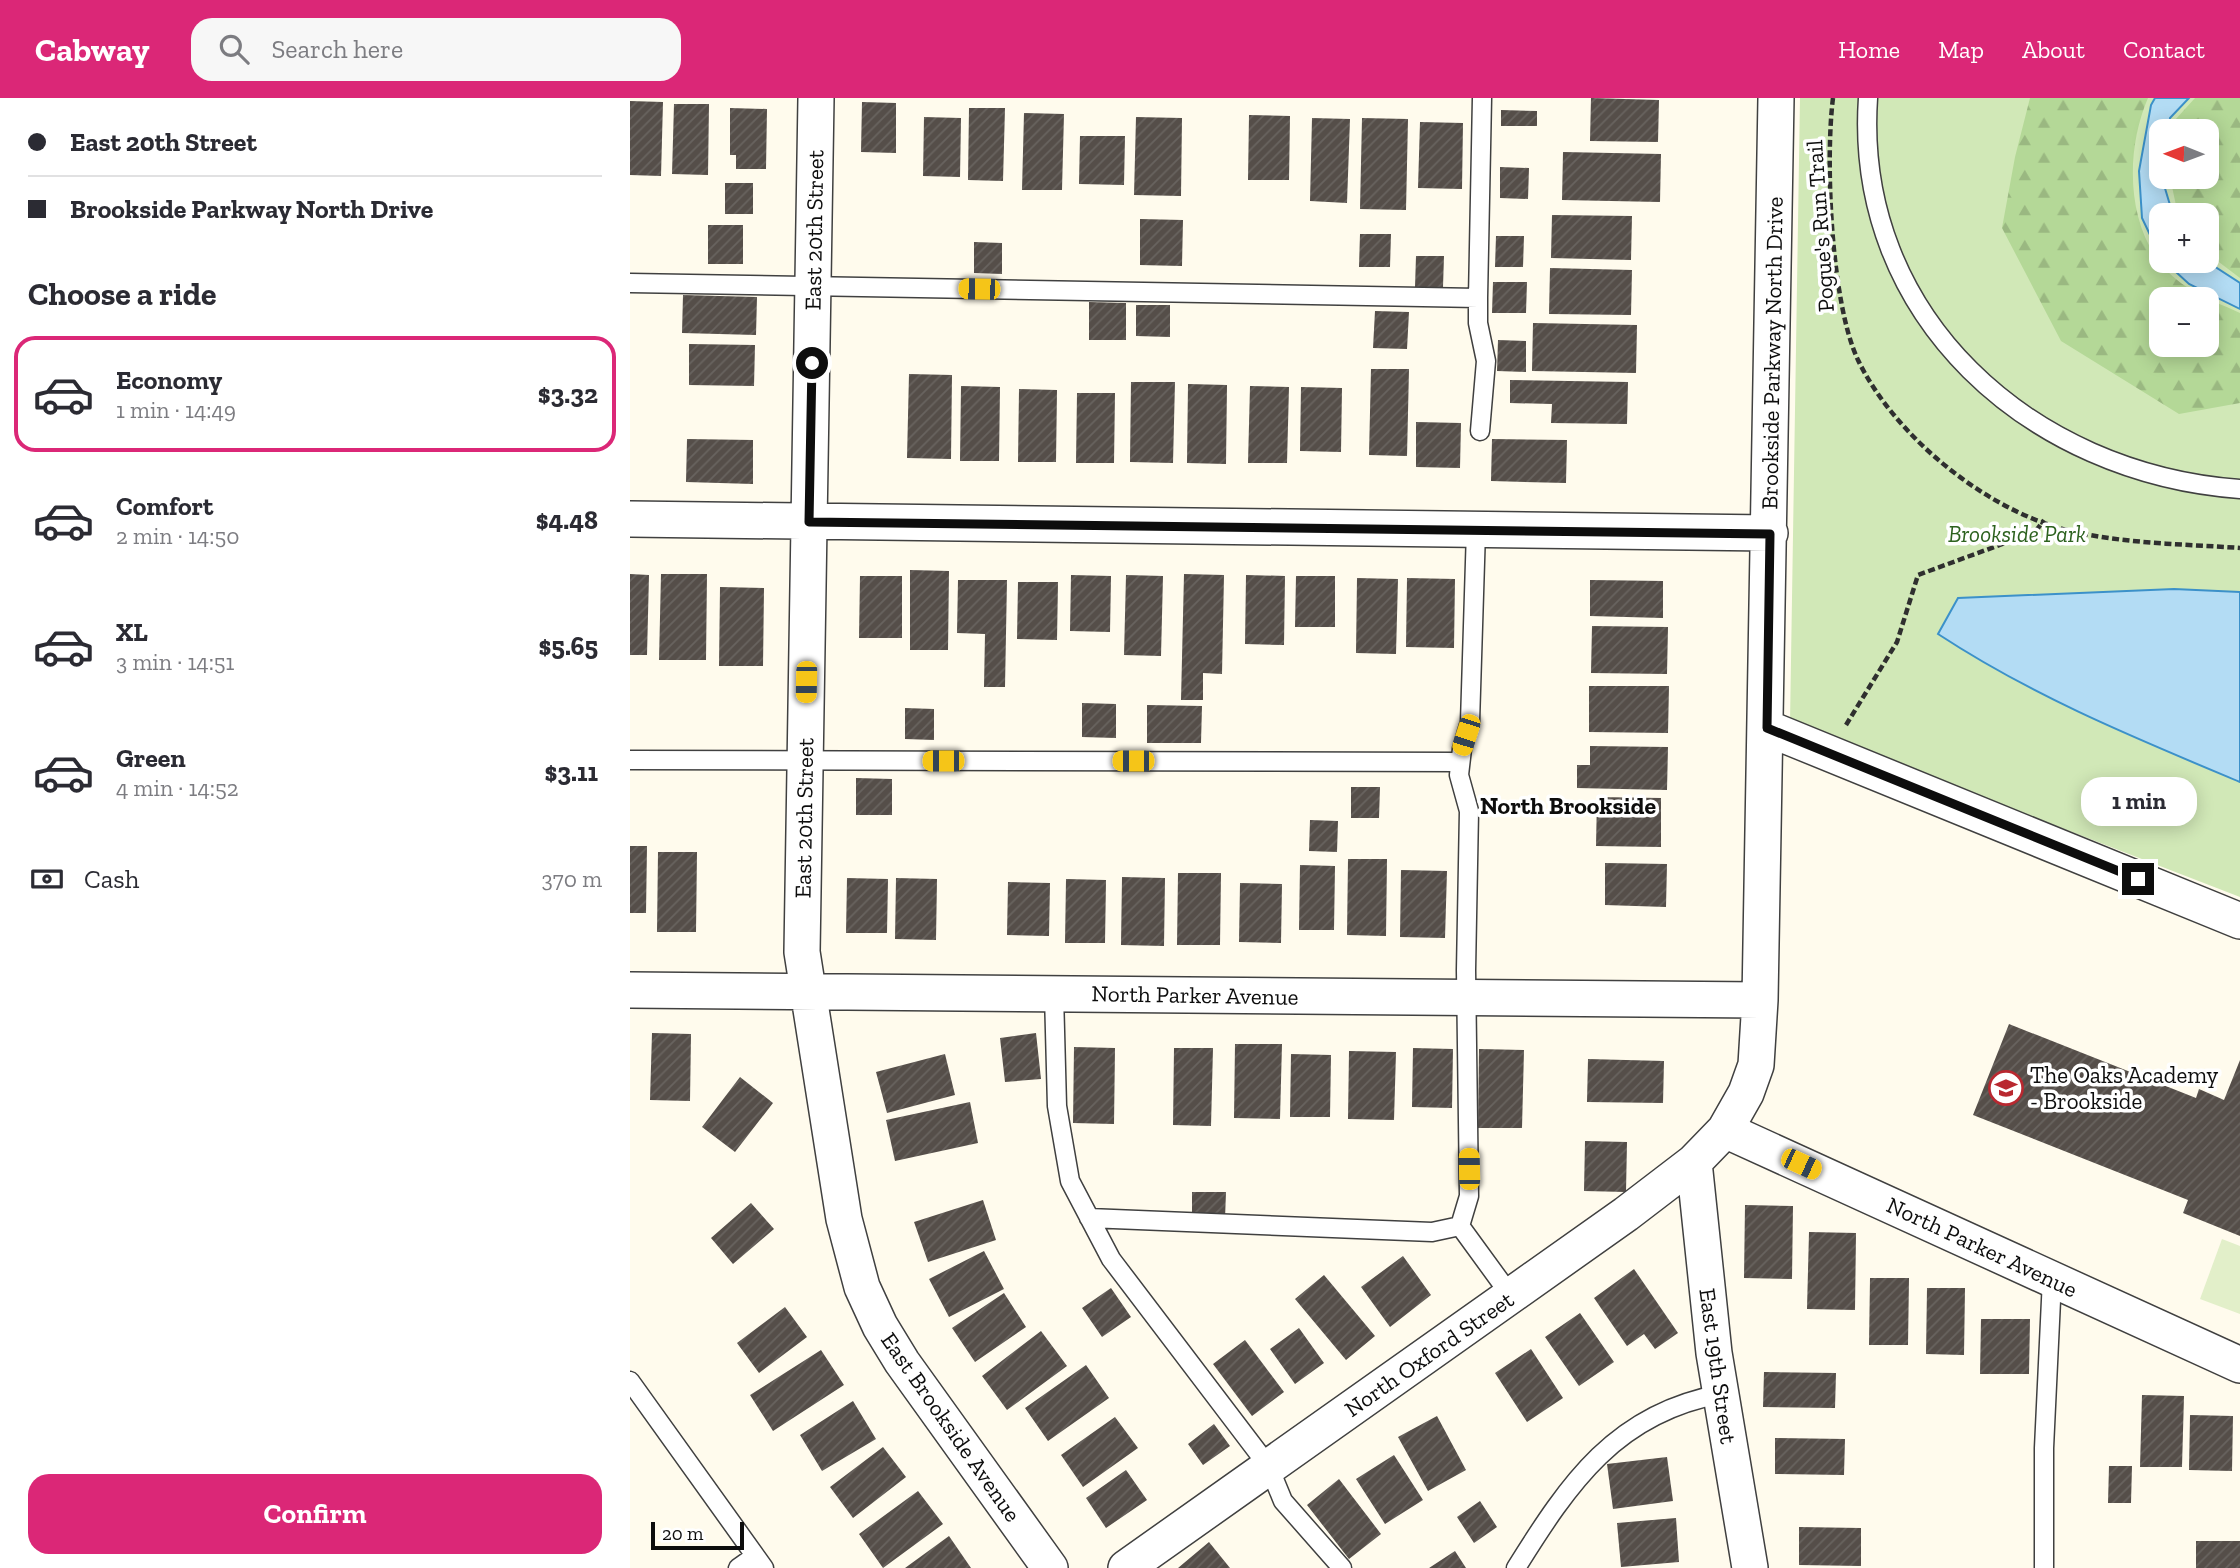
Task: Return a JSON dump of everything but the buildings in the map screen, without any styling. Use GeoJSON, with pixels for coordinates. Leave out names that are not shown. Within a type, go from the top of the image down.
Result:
{"type":"FeatureCollection","features":[{"type":"Feature","properties":{"kind":"street","name":"East 20th Street"},"geometry":{"type":"LineString","coordinates":[[808,992],[802,952],[816,98]]}},
{"type":"Feature","properties":{"kind":"street","name":"Brookside Parkway North Drive"},"geometry":{"type":"LineString","coordinates":[[1767,728],[1776,98]]}},
{"type":"Feature","properties":{"kind":"street"},"geometry":{"type":"LineString","coordinates":[[630,519],[1770,534]]}},
{"type":"Feature","properties":{"kind":"street"},"geometry":{"type":"LineString","coordinates":[[1724,1130],[1746,1093],[1756,1065],[1767,728],[2240,921]]}},
{"type":"Feature","properties":{"kind":"street","name":"North Parker Avenue"},"geometry":{"type":"LineString","coordinates":[[630,990],[1760,1000]]}},
{"type":"Feature","properties":{"kind":"street","name":"East Brookside Avenue"},"geometry":{"type":"LineString","coordinates":[[808,992],[844,1219],[862,1287],[880,1326],[902,1362],[1050,1568]]}},
{"type":"Feature","properties":{"kind":"street","name":"North Parker Avenue"},"geometry":{"type":"LineString","coordinates":[[1724,1130],[2240,1364]]}},
{"type":"Feature","properties":{"kind":"street","name":"North Oxford Street"},"geometry":{"type":"LineString","coordinates":[[1126,1568],[1511,1296],[1694,1162],[1724,1130]]}},
{"type":"Feature","properties":{"kind":"street","name":"East 19th Street"},"geometry":{"type":"LineString","coordinates":[[1694,1162],[1721,1394],[1750,1568]]}},
{"type":"Feature","properties":{"kind":"lane"},"geometry":{"type":"LineString","coordinates":[[1480,430],[1486,361],[1478,323],[1482,98]]}},
{"type":"Feature","properties":{"kind":"lane"},"geometry":{"type":"LineString","coordinates":[[1868,98],[1868,148],[1872,192],[1897,268],[1913,300],[1965,366],[2027,416],[2082,449],[2193,484],[2240,489]]}},
{"type":"Feature","properties":{"kind":"lane"},"geometry":{"type":"LineString","coordinates":[[630,283],[1478,298]]}},
{"type":"Feature","properties":{"kind":"lane"},"geometry":{"type":"LineString","coordinates":[[1460,1226],[1469,1195],[1466,997],[1469,811],[1459,775],[1470,722],[1476,530]]}},
{"type":"Feature","properties":{"kind":"lane"},"geometry":{"type":"LineString","coordinates":[[630,760],[1460,762]]}},
{"type":"Feature","properties":{"kind":"lane"},"geometry":{"type":"LineString","coordinates":[[1054,994],[1057,1106],[1070,1181],[1111,1259],[1269,1467],[1283,1501],[1342,1568]]}},
{"type":"Feature","properties":{"kind":"lane"},"geometry":{"type":"LineString","coordinates":[[1089,1218],[1432,1232],[1460,1226]]}},
{"type":"Feature","properties":{"kind":"lane"},"geometry":{"type":"LineString","coordinates":[[1460,1226],[1511,1296]]}},
{"type":"Feature","properties":{"kind":"lane"},"geometry":{"type":"LineString","coordinates":[[2044,1568],[2044,1448],[2052,1279]]}},
{"type":"Feature","properties":{"kind":"lane"},"geometry":{"type":"LineString","coordinates":[[630,1381],[760,1562],[738,1568]]}},
{"type":"Feature","properties":{"kind":"lane"},"geometry":{"type":"LineString","coordinates":[[1517,1568],[1573,1483],[1621,1437],[1660,1411],[1694,1399],[1721,1394]]}},
{"type":"Feature","properties":{"kind":"path","name":"Pogue's Run Trail"},"geometry":{"type":"LineString","coordinates":[[1833,98],[1830,162],[1842,315],[1858,360],[1888,407],[1930,456],[1966,483],[2070,531],[2160,543],[2240,548]]}},
{"type":"Feature","properties":{"kind":"path"},"geometry":{"type":"LineString","coordinates":[[1828,753],[1897,642],[1918,575],[2035,532],[2044,520]]}},
{"type":"Feature","properties":{"kind":"green space","name":"Brookside Park"},"geometry":{"type":"Polygon","coordinates":[[[1800,98],[2240,98],[2240,897],[1790,723],[1800,98]]]}},
{"type":"Feature","properties":{"kind":"green space"},"geometry":{"type":"Polygon","coordinates":[[[2030,98],[2148,98],[2140,122],[2133,174],[2135,201],[2141,226],[2149,243],[2149,273],[2171,273],[2187,287],[2149,287],[2149,357],[2219,357],[2219,304],[2240,313],[2240,403],[2179,414],[2061,341],[2002,228],[2015,157],[2030,98]]]}},
{"type":"Feature","properties":{"kind":"green space"},"geometry":{"type":"Polygon","coordinates":[[[2195,98],[2240,98],[2240,278],[2219,262],[2219,203],[2175,203],[2173,189],[2219,189],[2219,119],[2176,119],[2195,98]]]}},
{"type":"Feature","properties":{"kind":"green space"},"geometry":{"type":"Polygon","coordinates":[[[2222,1239],[2240,1246],[2240,1314],[2200,1299],[2222,1239]]]}},
{"type":"Feature","properties":{"kind":"water"},"geometry":{"type":"Polygon","coordinates":[[[2155,98],[2189,98],[2170,119],[2149,119],[2149,189],[2165,189],[2169,203],[2149,203],[2149,233],[2142,218],[2139,171],[2151,105],[2155,98]]]}},
{"type":"Feature","properties":{"kind":"water"},"geometry":{"type":"Polygon","coordinates":[[[2219,269],[2240,283],[2240,309],[2219,299],[2219,287],[2195,287],[2177,273],[2219,273],[2219,269]]]}},
{"type":"Feature","properties":{"kind":"water"},"geometry":{"type":"Polygon","coordinates":[[[2174,589],[2240,592],[2240,782],[2048,697],[1938,634],[1958,598],[2174,589]]]}},
{"type":"Feature","properties":{"kind":"place","name":"The Oaks Academy - Brookside"},"geometry":{"type":"Point","coordinates":[2006,1088]}},
{"type":"Feature","properties":{"kind":"district","name":"North Brookside"},"geometry":{"type":"Point","coordinates":[1568,806]}},
{"type":"Feature","properties":{"kind":"route"},"geometry":{"type":"LineString","coordinates":[[812,363],[809,522],[1770,534],[1767,728],[2138,879]]}}]}
